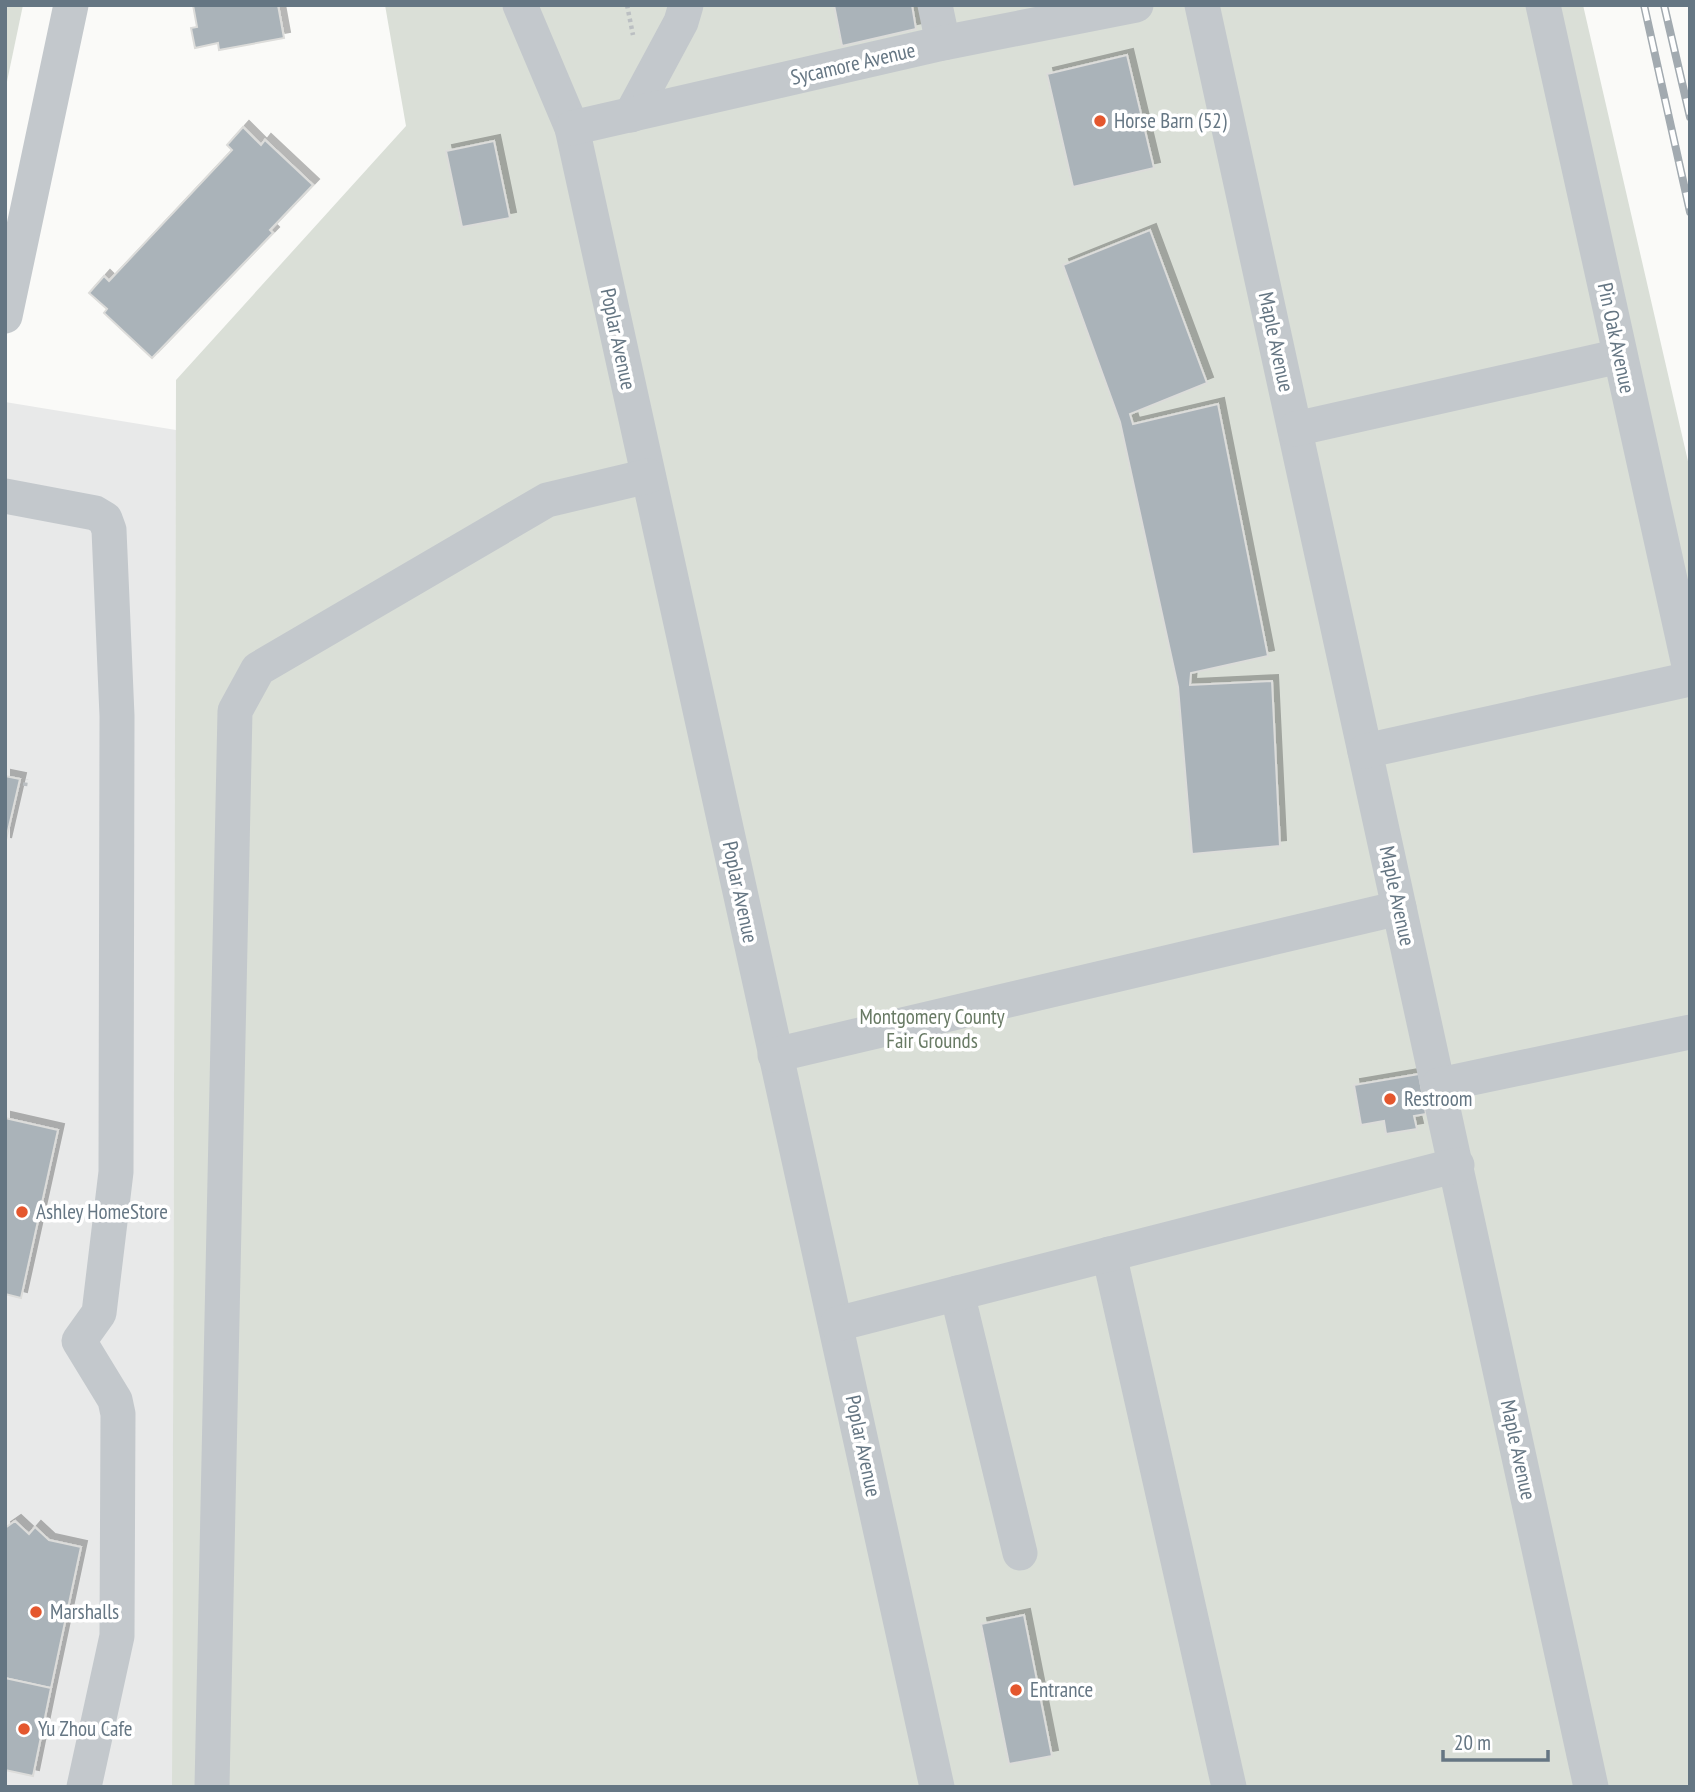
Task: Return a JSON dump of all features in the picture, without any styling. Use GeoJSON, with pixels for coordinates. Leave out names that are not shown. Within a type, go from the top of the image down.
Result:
{"type":"FeatureCollection","features":[{"type":"Feature","properties":{"kind":"street"},"geometry":{"type":"LineString","coordinates":[[5,316],[71,5]]}},
{"type":"Feature","properties":{"kind":"street","name":"Poplar Avenue"},"geometry":{"type":"LineString","coordinates":[[520,5],[572,128],[937,1787]]}},
{"type":"Feature","properties":{"kind":"street"},"geometry":{"type":"LineString","coordinates":[[631,115],[681,22],[686,5]]}},
{"type":"Feature","properties":{"kind":"street"},"geometry":{"type":"LineString","coordinates":[[935,5],[943,43]]}},
{"type":"Feature","properties":{"kind":"street","name":"Sycamore Avenue"},"geometry":{"type":"LineString","coordinates":[[572,128],[943,43],[1136,5]]}},
{"type":"Feature","properties":{"kind":"street","name":"Maple Avenue"},"geometry":{"type":"LineString","coordinates":[[1202,5],[1591,1787]]}},
{"type":"Feature","properties":{"kind":"street","name":"Pin Oak Avenue"},"geometry":{"type":"LineString","coordinates":[[1542,5],[1690,670]]}},
{"type":"Feature","properties":{"kind":"street"},"geometry":{"type":"LineString","coordinates":[[1295,429],[1620,356]]}},
{"type":"Feature","properties":{"kind":"street"},"geometry":{"type":"LineString","coordinates":[[212,1787],[235,711],[258,669],[547,500],[648,476]]}},
{"type":"Feature","properties":{"kind":"street"},"geometry":{"type":"LineString","coordinates":[[5,496],[95,513],[105,519],[109,530],[117,716],[116,1172],[99,1313],[79,1340],[118,1409],[117,1636],[84,1787]]}},
{"type":"Feature","properties":{"kind":"street"},"geometry":{"type":"LineString","coordinates":[[1365,751],[1690,679]]}},
{"type":"Feature","properties":{"kind":"street"},"geometry":{"type":"LineString","coordinates":[[775,1055],[1399,908]]}},
{"type":"Feature","properties":{"kind":"street"},"geometry":{"type":"LineString","coordinates":[[1439,1085],[1690,1032]]}},
{"type":"Feature","properties":{"kind":"street"},"geometry":{"type":"LineString","coordinates":[[837,1324],[1457,1165]]}},
{"type":"Feature","properties":{"kind":"street"},"geometry":{"type":"LineString","coordinates":[[1109,1254],[1229,1787]]}},
{"type":"Feature","properties":{"kind":"street"},"geometry":{"type":"LineString","coordinates":[[957,1293],[1020,1553]]}},
{"type":"Feature","properties":{"kind":"path"},"geometry":{"type":"LineString","coordinates":[[25,786],[26,779]]}},
{"type":"Feature","properties":{"kind":"shaded area"},"geometry":{"type":"Polygon","coordinates":[[[5,402],[176,430],[172,1787],[5,1787],[5,402]]]}},
{"type":"Feature","properties":{"kind":"green space"},"geometry":{"type":"Polygon","coordinates":[[[5,5],[23,5],[5,91],[5,5]]]}},
{"type":"Feature","properties":{"kind":"green space","name":"Montgomery County Fair Grounds"},"geometry":{"type":"Polygon","coordinates":[[[385,5],[1583,5],[1690,470],[1690,1787],[172,1787],[176,380],[406,126],[385,5]]]}},
{"type":"Feature","properties":{"kind":"building"},"geometry":{"type":"Polygon","coordinates":[[[193,5],[278,5],[284,38],[219,50],[218,43],[195,48],[191,28],[197,27],[193,5]]]}},
{"type":"Feature","properties":{"kind":"building"},"geometry":{"type":"Polygon","coordinates":[[[834,5],[912,5],[916,29],[842,46],[834,5]]]}},
{"type":"Feature","properties":{"kind":"building","name":"Horse Barn (52)"},"geometry":{"type":"Polygon","coordinates":[[[1127,55],[1154,168],[1073,187],[1047,74],[1127,55]]]}},
{"type":"Feature","properties":{"kind":"building"},"geometry":{"type":"Polygon","coordinates":[[[243,127],[261,145],[265,140],[313,185],[270,230],[273,233],[152,358],[104,313],[107,309],[89,293],[104,276],[109,281],[232,150],[227,145],[243,127]]]}},
{"type":"Feature","properties":{"kind":"building"},"geometry":{"type":"Polygon","coordinates":[[[494,141],[510,218],[462,227],[446,151],[494,141]]]}},
{"type":"Feature","properties":{"kind":"building"},"geometry":{"type":"Polygon","coordinates":[[[1150,230],[1207,383],[1130,414],[1133,424],[1218,404],[1268,656],[1191,673],[1190,685],[1272,681],[1280,846],[1192,854],[1178,687],[1120,422],[1063,265],[1150,230]]]}},
{"type":"Feature","properties":{"kind":"building"},"geometry":{"type":"Polygon","coordinates":[[[5,776],[20,779],[5,844],[5,776]]]}},
{"type":"Feature","properties":{"kind":"building","name":"Restroom"},"geometry":{"type":"Polygon","coordinates":[[[1419,1074],[1426,1114],[1414,1116],[1417,1129],[1386,1134],[1384,1121],[1361,1125],[1354,1085],[1419,1074]]]}},
{"type":"Feature","properties":{"kind":"building","name":"Ashley HomeStore"},"geometry":{"type":"Polygon","coordinates":[[[5,1118],[58,1130],[21,1298],[5,1294],[5,1118]]]}},
{"type":"Feature","properties":{"kind":"building","name":"Marshalls"},"geometry":{"type":"Polygon","coordinates":[[[15,1521],[29,1534],[35,1527],[49,1540],[81,1547],[51,1688],[5,1678],[5,1528],[15,1521]]]}},
{"type":"Feature","properties":{"kind":"building","name":"Entrance"},"geometry":{"type":"Polygon","coordinates":[[[1024,1615],[1052,1756],[1009,1764],[981,1624],[1024,1615]]]}},
{"type":"Feature","properties":{"kind":"building","name":"Yu Zhou Cafe"},"geometry":{"type":"Polygon","coordinates":[[[5,1678],[51,1688],[33,1776],[5,1770],[5,1678]]]}},
{"type":"Feature","properties":{"kind":"railway"},"geometry":{"type":"LineString","coordinates":[[1644,5],[1690,212]]}},
{"type":"Feature","properties":{"kind":"railway"},"geometry":{"type":"LineString","coordinates":[[1664,5],[1690,117]]}},
{"type":"Feature","properties":{"kind":"place","name":"Horse Barn (52)"},"geometry":{"type":"Point","coordinates":[1100,121]}},
{"type":"Feature","properties":{"kind":"place","name":"Restroom"},"geometry":{"type":"Point","coordinates":[1390,1099]}},
{"type":"Feature","properties":{"kind":"place","name":"Ashley HomeStore"},"geometry":{"type":"Point","coordinates":[22,1212]}},
{"type":"Feature","properties":{"kind":"place","name":"Marshalls"},"geometry":{"type":"Point","coordinates":[36,1612]}},
{"type":"Feature","properties":{"kind":"place","name":"Entrance"},"geometry":{"type":"Point","coordinates":[1016,1690]}},
{"type":"Feature","properties":{"kind":"place","name":"Yu Zhou Cafe"},"geometry":{"type":"Point","coordinates":[24,1729]}}]}
